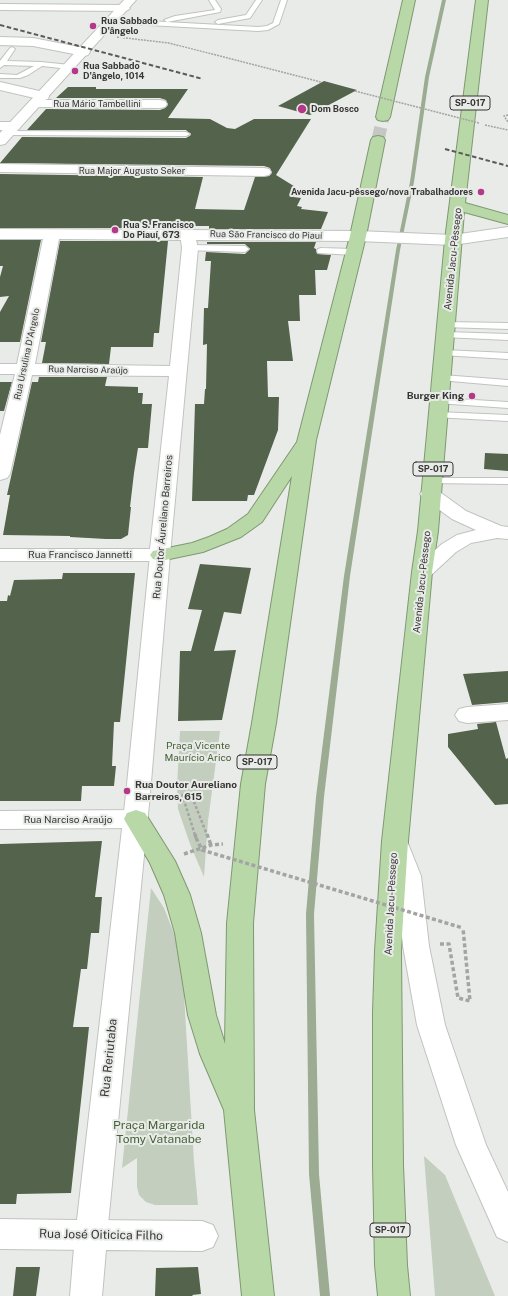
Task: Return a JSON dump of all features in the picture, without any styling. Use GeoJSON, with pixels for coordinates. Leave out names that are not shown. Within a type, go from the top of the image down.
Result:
{"type":"FeatureCollection","features":[{"type":"Feature","properties":{"kind":"highway"},"geometry":{"type":"LineString","coordinates":[[383,117],[409,0]]}},
{"type":"Feature","properties":{"kind":"highway","name":"Avenida Jacu-Pêssego"},"geometry":{"type":"LineString","coordinates":[[394,1296],[391,1266],[388,1165],[387,1012],[388,951],[395,841],[422,572],[428,531],[453,240],[482,0]]}},
{"type":"Feature","properties":{"kind":"highway","name":"SP-017"},"geometry":{"type":"LineString","coordinates":[[258,1296],[247,1172],[239,1110],[240,923],[253,784],[264,723],[307,440],[356,244],[378,140]]}},
{"type":"Feature","properties":{"kind":"highway"},"geometry":{"type":"LineString","coordinates":[[458,206],[508,220]]}},
{"type":"Feature","properties":{"kind":"highway"},"geometry":{"type":"LineString","coordinates":[[160,555],[196,548],[216,542],[234,533],[255,518],[307,440]]}},
{"type":"Feature","properties":{"kind":"highway"},"geometry":{"type":"LineString","coordinates":[[136,819],[162,861],[177,896],[188,933],[202,1015],[214,1054],[239,1110]]}},
{"type":"Feature","properties":{"kind":"street"},"geometry":{"type":"LineString","coordinates":[[0,7],[127,4]]}},
{"type":"Feature","properties":{"kind":"street"},"geometry":{"type":"LineString","coordinates":[[6,132],[39,100],[127,4]]}},
{"type":"Feature","properties":{"kind":"street"},"geometry":{"type":"LineString","coordinates":[[0,41],[33,42],[84,52]]}},
{"type":"Feature","properties":{"kind":"street","name":"Rua Mário Tambellini"},"geometry":{"type":"LineString","coordinates":[[0,86],[39,100],[160,104]]}},
{"type":"Feature","properties":{"kind":"street","name":"Rua Major Augusto Seker"},"geometry":{"type":"LineString","coordinates":[[0,168],[264,172]]}},
{"type":"Feature","properties":{"kind":"street","name":"Rua São Francisco do Piauí"},"geometry":{"type":"LineString","coordinates":[[0,234],[52,234],[189,241],[356,244],[378,237],[453,240],[508,232]]}},
{"type":"Feature","properties":{"kind":"street","name":"Rua Ursulina D'Angelo"},"geometry":{"type":"LineString","coordinates":[[0,474],[24,369],[52,234]]}},
{"type":"Feature","properties":{"kind":"street","name":"Rua Doutor Áureliano Barreiros"},"geometry":{"type":"LineString","coordinates":[[136,819],[189,241]]}},
{"type":"Feature","properties":{"kind":"street","name":"Rua Narciso Araújo"},"geometry":{"type":"LineString","coordinates":[[0,369],[177,371]]}},
{"type":"Feature","properties":{"kind":"street"},"geometry":{"type":"LineString","coordinates":[[431,488],[459,514],[502,533]]}},
{"type":"Feature","properties":{"kind":"street"},"geometry":{"type":"LineString","coordinates":[[422,572],[455,544],[472,536],[502,533]]}},
{"type":"Feature","properties":{"kind":"street","name":"Rua Francisco Jannetti"},"geometry":{"type":"LineString","coordinates":[[0,555],[160,555]]}},
{"type":"Feature","properties":{"kind":"street"},"geometry":{"type":"LineString","coordinates":[[467,715],[508,712]]}},
{"type":"Feature","properties":{"kind":"street","name":"Rua Narciso Araújo"},"geometry":{"type":"LineString","coordinates":[[0,820],[136,819]]}},
{"type":"Feature","properties":{"kind":"street","name":"Rua Reriutaba"},"geometry":{"type":"LineString","coordinates":[[86,1296],[90,1235],[136,819]]}},
{"type":"Feature","properties":{"kind":"street"},"geometry":{"type":"LineString","coordinates":[[395,841],[408,876],[416,946],[431,1025],[471,1145],[508,1227]]}},
{"type":"Feature","properties":{"kind":"street","name":"Rua José Oiticica Filho"},"geometry":{"type":"LineString","coordinates":[[0,1234],[202,1236]]}},
{"type":"Feature","properties":{"kind":"lane"},"geometry":{"type":"LineString","coordinates":[[161,24],[175,18],[218,11],[218,8],[212,0]]}},
{"type":"Feature","properties":{"kind":"lane"},"geometry":{"type":"LineString","coordinates":[[208,26],[224,20],[248,16],[259,0]]}},
{"type":"Feature","properties":{"kind":"lane"},"geometry":{"type":"LineString","coordinates":[[111,22],[258,29],[272,27],[276,24],[284,0]]}},
{"type":"Feature","properties":{"kind":"lane"},"geometry":{"type":"LineString","coordinates":[[1,65],[12,49]]}},
{"type":"Feature","properties":{"kind":"lane"},"geometry":{"type":"LineString","coordinates":[[1,65],[41,64],[70,67]]}},
{"type":"Feature","properties":{"kind":"lane"},"geometry":{"type":"LineString","coordinates":[[0,76],[18,77],[26,74],[41,64]]}},
{"type":"Feature","properties":{"kind":"lane"},"geometry":{"type":"LineString","coordinates":[[6,132],[186,134]]}},
{"type":"Feature","properties":{"kind":"lane"},"geometry":{"type":"LineString","coordinates":[[189,241],[218,249],[245,249]]}},
{"type":"Feature","properties":{"kind":"lane"},"geometry":{"type":"LineString","coordinates":[[321,251],[356,244]]}},
{"type":"Feature","properties":{"kind":"lane"},"geometry":{"type":"LineString","coordinates":[[446,330],[508,326]]}},
{"type":"Feature","properties":{"kind":"lane"},"geometry":{"type":"LineString","coordinates":[[446,330],[508,337]]}},
{"type":"Feature","properties":{"kind":"lane"},"geometry":{"type":"LineString","coordinates":[[444,353],[508,356]]}},
{"type":"Feature","properties":{"kind":"lane"},"geometry":{"type":"LineString","coordinates":[[442,378],[508,383]]}},
{"type":"Feature","properties":{"kind":"lane"},"geometry":{"type":"LineString","coordinates":[[439,408],[508,405]]}},
{"type":"Feature","properties":{"kind":"lane"},"geometry":{"type":"LineString","coordinates":[[439,408],[508,418]]}},
{"type":"Feature","properties":{"kind":"lane"},"geometry":{"type":"LineString","coordinates":[[431,488],[508,481]]}},
{"type":"Feature","properties":{"kind":"path"},"geometry":{"type":"LineString","coordinates":[[98,36],[169,43],[321,82]]}},
{"type":"Feature","properties":{"kind":"path"},"geometry":{"type":"LineString","coordinates":[[355,91],[508,130]]}},
{"type":"Feature","properties":{"kind":"path"},"geometry":{"type":"LineString","coordinates":[[508,115],[504,116],[508,122]]}},
{"type":"Feature","properties":{"kind":"path"},"geometry":{"type":"LineString","coordinates":[[211,845],[191,794],[182,794],[196,838],[202,850],[462,928],[470,1002],[458,998],[449,944]]}},
{"type":"Feature","properties":{"kind":"path"},"geometry":{"type":"LineString","coordinates":[[162,861],[211,845],[247,844]]}},
{"type":"Feature","properties":{"kind":"green space","name":"Praça Vicente Maurício Arico"},"geometry":{"type":"Polygon","coordinates":[[[180,731],[220,731],[208,821],[204,877],[190,844],[178,809],[177,786],[180,731]]]}},
{"type":"Feature","properties":{"kind":"green space","name":"Praça Margarida Tomy Vatanabe"},"geometry":{"type":"Polygon","coordinates":[[[151,888],[164,908],[177,941],[182,961],[198,1205],[155,1205],[146,1202],[139,1195],[137,1187],[137,1158],[122,1168],[151,888]]]}},
{"type":"Feature","properties":{"kind":"green space"},"geometry":{"type":"Polygon","coordinates":[[[424,1156],[445,1175],[495,1296],[435,1296],[424,1156]]]}},
{"type":"Feature","properties":{"kind":"building"},"geometry":{"type":"Polygon","coordinates":[[[324,81],[357,90],[310,115],[278,106],[324,81]]]}},
{"type":"Feature","properties":{"kind":"building"},"geometry":{"type":"Polygon","coordinates":[[[68,87],[96,87],[96,89],[188,89],[168,118],[210,119],[227,128],[235,129],[254,119],[311,119],[276,175],[297,188],[293,197],[301,198],[297,206],[302,207],[301,209],[328,212],[321,229],[209,229],[209,226],[170,226],[169,228],[0,228],[0,174],[203,177],[195,209],[244,210],[255,177],[269,176],[272,173],[270,168],[264,166],[0,163],[22,137],[186,138],[191,135],[186,130],[27,130],[46,109],[160,110],[168,105],[166,100],[160,98],[56,98],[68,87]]]}},
{"type":"Feature","properties":{"kind":"building"},"geometry":{"type":"Polygon","coordinates":[[[0,240],[41,240],[20,342],[0,342],[0,312],[9,296],[0,297],[0,277],[3,266],[0,266],[0,240]]]}},
{"type":"Feature","properties":{"kind":"building"},"geometry":{"type":"Polygon","coordinates":[[[60,241],[168,241],[159,333],[154,333],[153,347],[111,347],[109,364],[42,363],[46,342],[41,342],[60,241]]]}},
{"type":"Feature","properties":{"kind":"building"},"geometry":{"type":"Polygon","coordinates":[[[207,242],[316,242],[314,248],[316,249],[317,254],[331,255],[327,270],[315,270],[316,295],[299,295],[300,321],[288,321],[293,361],[267,361],[268,397],[279,397],[278,430],[254,495],[248,495],[247,501],[192,501],[195,404],[204,404],[206,389],[207,344],[203,345],[204,308],[208,308],[211,261],[205,261],[206,252],[245,254],[250,249],[245,244],[207,244],[207,242]]]}},
{"type":"Feature","properties":{"kind":"building"},"geometry":{"type":"Polygon","coordinates":[[[39,377],[107,377],[105,386],[138,387],[138,393],[143,393],[142,404],[152,404],[148,448],[138,448],[130,507],[128,535],[121,539],[70,536],[3,535],[10,495],[7,495],[32,382],[38,382],[39,377]]]}},
{"type":"Feature","properties":{"kind":"building"},"geometry":{"type":"Polygon","coordinates":[[[0,382],[12,382],[4,411],[0,411],[0,382]]]}},
{"type":"Feature","properties":{"kind":"building"},"geometry":{"type":"Polygon","coordinates":[[[485,453],[508,454],[508,471],[484,469],[485,453]]]}},
{"type":"Feature","properties":{"kind":"building"},"geometry":{"type":"Polygon","coordinates":[[[200,564],[251,568],[241,614],[224,612],[214,651],[236,650],[222,720],[178,721],[180,651],[191,651],[202,610],[188,609],[200,564]]]}},
{"type":"Feature","properties":{"kind":"building"},"geometry":{"type":"Polygon","coordinates":[[[63,573],[135,573],[120,722],[114,722],[112,766],[116,766],[114,786],[82,786],[81,801],[0,801],[0,601],[7,601],[8,595],[10,596],[14,580],[62,579],[63,573]]]}},
{"type":"Feature","properties":{"kind":"building"},"geometry":{"type":"Polygon","coordinates":[[[508,671],[508,702],[472,705],[463,674],[508,671]]]}},
{"type":"Feature","properties":{"kind":"building"},"geometry":{"type":"Polygon","coordinates":[[[496,722],[506,759],[508,758],[508,804],[495,805],[448,747],[448,734],[478,729],[477,724],[496,722]]]}},
{"type":"Feature","properties":{"kind":"building"},"geometry":{"type":"Polygon","coordinates":[[[102,841],[95,897],[102,897],[99,933],[91,933],[87,969],[81,969],[73,1027],[89,1027],[71,1193],[17,1194],[16,1204],[0,1204],[0,844],[102,841]]]}},
{"type":"Feature","properties":{"kind":"building"},"geometry":{"type":"Polygon","coordinates":[[[16,1267],[40,1267],[36,1296],[13,1296],[16,1267]]]}},
{"type":"Feature","properties":{"kind":"building"},"geometry":{"type":"Polygon","coordinates":[[[198,1267],[201,1294],[192,1295],[193,1296],[155,1296],[156,1268],[198,1267]]]}},
{"type":"Feature","properties":{"kind":"waterway"},"geometry":{"type":"LineString","coordinates":[[325,1296],[314,1174],[310,914],[320,797],[347,576],[398,250],[412,182],[427,77],[444,0]]}},
{"type":"Feature","properties":{"kind":"tunnel"},"geometry":{"type":"LineString","coordinates":[[378,140],[383,117]]}},
{"type":"Feature","properties":{"kind":"railway"},"geometry":{"type":"LineString","coordinates":[[0,25],[203,79]]}},
{"type":"Feature","properties":{"kind":"railway"},"geometry":{"type":"LineString","coordinates":[[445,149],[508,166]]}},
{"type":"Feature","properties":{"kind":"place","name":"Rua Sabbado D'ângelo"},"geometry":{"type":"Point","coordinates":[93,26]}},
{"type":"Feature","properties":{"kind":"place","name":"Rua Sabbado D'ângelo, 1014"},"geometry":{"type":"Point","coordinates":[75,71]}},
{"type":"Feature","properties":{"kind":"place","name":"Dom Bosco"},"geometry":{"type":"Point","coordinates":[302,109]}},
{"type":"Feature","properties":{"kind":"place","name":"Avenida Jacu-pêssego/nova Trabalhadores"},"geometry":{"type":"Point","coordinates":[481,192]}},
{"type":"Feature","properties":{"kind":"place","name":"Rua S. Francisco Do Piauí, 673"},"geometry":{"type":"Point","coordinates":[115,230]}},
{"type":"Feature","properties":{"kind":"place","name":"Burger King"},"geometry":{"type":"Point","coordinates":[472,396]}},
{"type":"Feature","properties":{"kind":"place","name":"Rua Doutor Aureliano Barreiros, 615"},"geometry":{"type":"Point","coordinates":[127,791]}}]}
